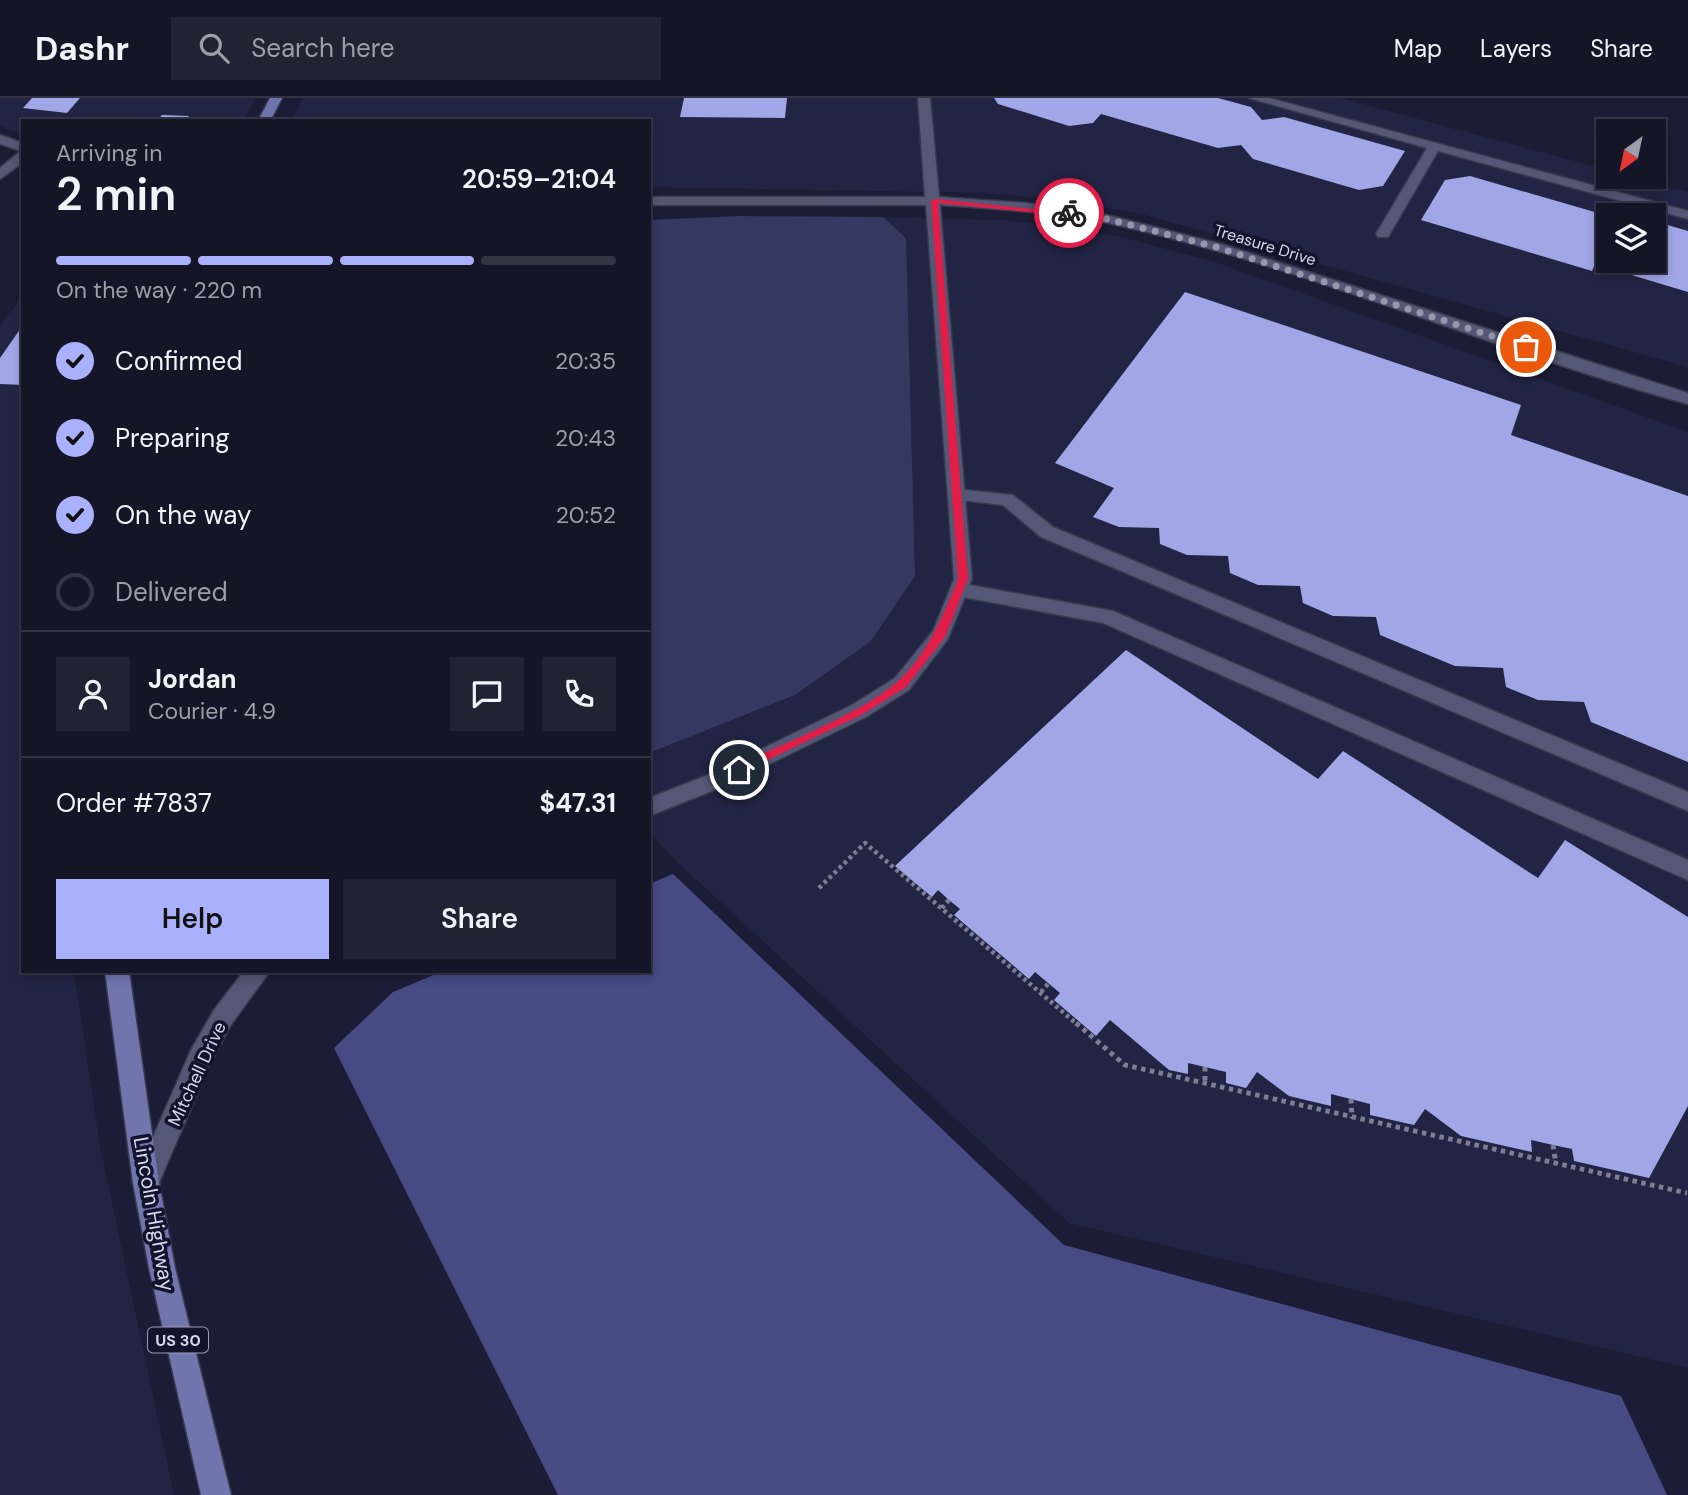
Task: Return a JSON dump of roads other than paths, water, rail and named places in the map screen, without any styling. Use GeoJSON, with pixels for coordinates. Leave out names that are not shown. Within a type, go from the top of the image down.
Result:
{"type":"FeatureCollection","features":[{"type":"Feature","properties":{"kind":"main road"},"geometry":{"type":"LineString","coordinates":[[265,119],[276,98]]}},
{"type":"Feature","properties":{"kind":"main road","name":"Lincoln Highway"},"geometry":{"type":"LineString","coordinates":[[117,973],[146,1184],[190,1390],[216,1495]]}},
{"type":"Feature","properties":{"kind":"street"},"geometry":{"type":"LineString","coordinates":[[651,806],[715,781],[847,717],[902,684],[941,634],[959,590],[963,579],[924,98]]}},
{"type":"Feature","properties":{"kind":"street"},"geometry":{"type":"LineString","coordinates":[[1255,98],[1688,215]]}},
{"type":"Feature","properties":{"kind":"street"},"geometry":{"type":"LineString","coordinates":[[0,139],[21,147]]}},
{"type":"Feature","properties":{"kind":"street"},"geometry":{"type":"LineString","coordinates":[[1383,234],[1434,147]]}},
{"type":"Feature","properties":{"kind":"street"},"geometry":{"type":"LineString","coordinates":[[0,175],[21,157]]}},
{"type":"Feature","properties":{"kind":"street","name":"Treasure Drive"},"geometry":{"type":"LineString","coordinates":[[651,201],[934,201],[1026,207],[1107,219],[1254,259],[1688,399]]}},
{"type":"Feature","properties":{"kind":"street"},"geometry":{"type":"LineString","coordinates":[[957,495],[1007,499],[1047,532],[1688,802]]}},
{"type":"Feature","properties":{"kind":"street"},"geometry":{"type":"LineString","coordinates":[[959,590],[1106,616],[1688,870]]}},
{"type":"Feature","properties":{"kind":"street","name":"Mitchell Drive"},"geometry":{"type":"LineString","coordinates":[[146,1184],[200,1058],[222,1018],[257,973]]}}]}
